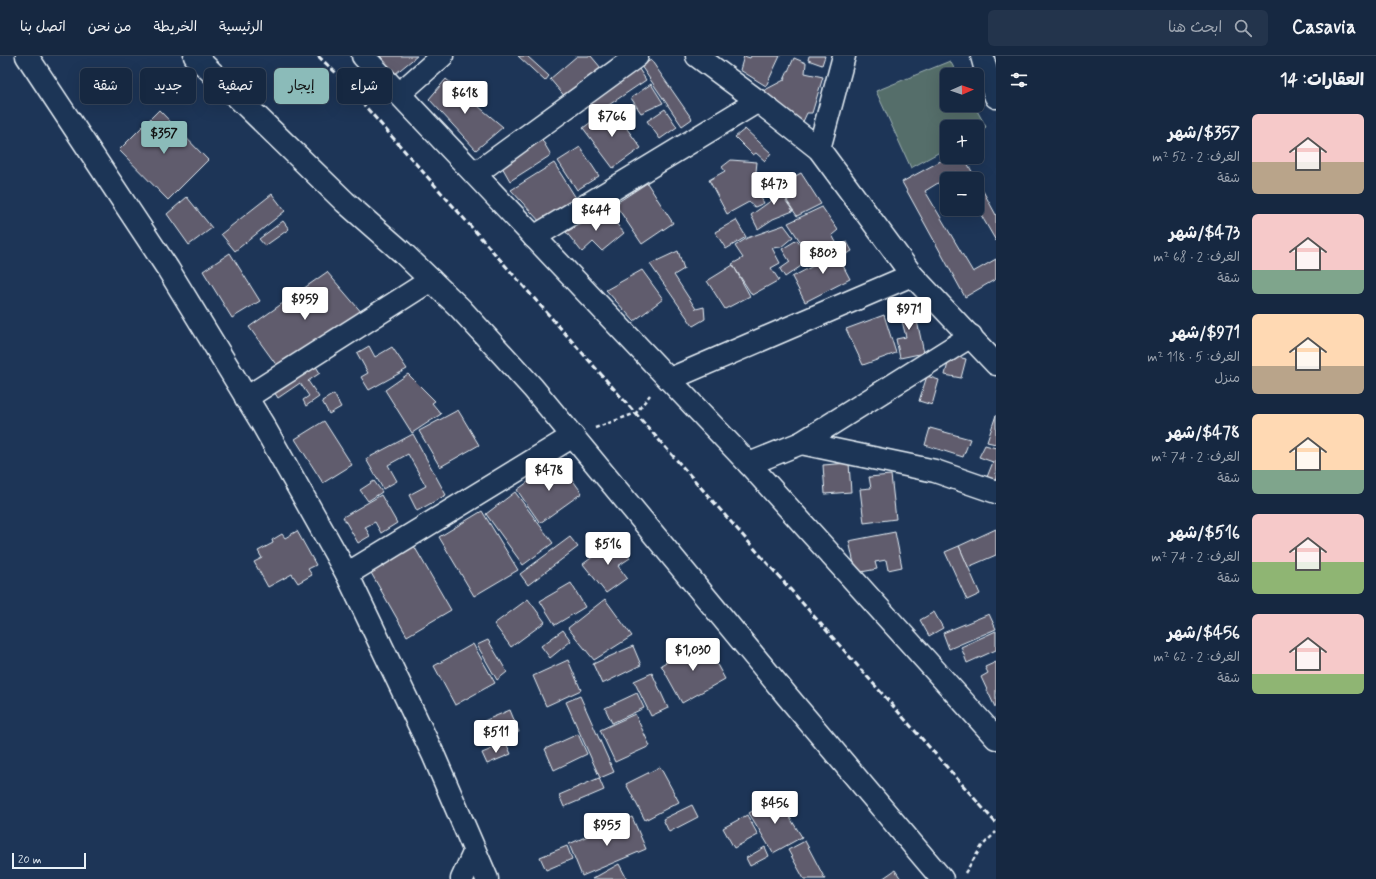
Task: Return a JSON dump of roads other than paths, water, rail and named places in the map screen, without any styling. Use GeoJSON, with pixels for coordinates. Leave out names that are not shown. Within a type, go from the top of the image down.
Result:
{"type":"FeatureCollection","features":[{"type":"Feature","properties":{"kind":"street"},"geometry":{"type":"LineString","coordinates":[[27,56],[164,263],[246,398],[347,574],[433,754],[474,853],[487,879]]}},
{"type":"Feature","properties":{"kind":"street"},"geometry":{"type":"LineString","coordinates":[[195,56],[345,202],[460,308],[533,388],[783,691],[942,879]]}},
{"type":"Feature","properties":{"kind":"street"},"geometry":{"type":"LineString","coordinates":[[363,56],[749,464],[996,738]]}},
{"type":"Feature","properties":{"kind":"street"},"geometry":{"type":"LineString","coordinates":[[399,94],[442,56]]}},
{"type":"Feature","properties":{"kind":"street"},"geometry":{"type":"LineString","coordinates":[[475,174],[637,56]]}},
{"type":"Feature","properties":{"kind":"street"},"geometry":{"type":"LineString","coordinates":[[697,56],[819,149],[912,275],[996,364]]}},
{"type":"Feature","properties":{"kind":"street"},"geometry":{"type":"LineString","coordinates":[[819,149],[844,56]]}},
{"type":"Feature","properties":{"kind":"street"},"geometry":{"type":"LineString","coordinates":[[982,56],[988,78],[996,96]]}},
{"type":"Feature","properties":{"kind":"street"},"geometry":{"type":"LineString","coordinates":[[534,237],[758,101]]}},
{"type":"Feature","properties":{"kind":"street"},"geometry":{"type":"LineString","coordinates":[[670,380],[912,275]]}},
{"type":"Feature","properties":{"kind":"street"},"geometry":{"type":"LineString","coordinates":[[246,398],[431,280]]}},
{"type":"Feature","properties":{"kind":"street"},"geometry":{"type":"LineString","coordinates":[[749,464],[801,443],[971,336]]}},
{"type":"Feature","properties":{"kind":"street"},"geometry":{"type":"LineString","coordinates":[[347,574],[573,436]]}},
{"type":"Feature","properties":{"kind":"street"},"geometry":{"type":"LineString","coordinates":[[801,443],[935,471],[996,492]]}},
{"type":"Feature","properties":{"kind":"street"},"geometry":{"type":"LineString","coordinates":[[462,879],[474,853]]}},
{"type":"Feature","properties":{"kind":"railway"},"geometry":{"type":"LineString","coordinates":[[318,56],[335,72],[996,823]]}}]}
